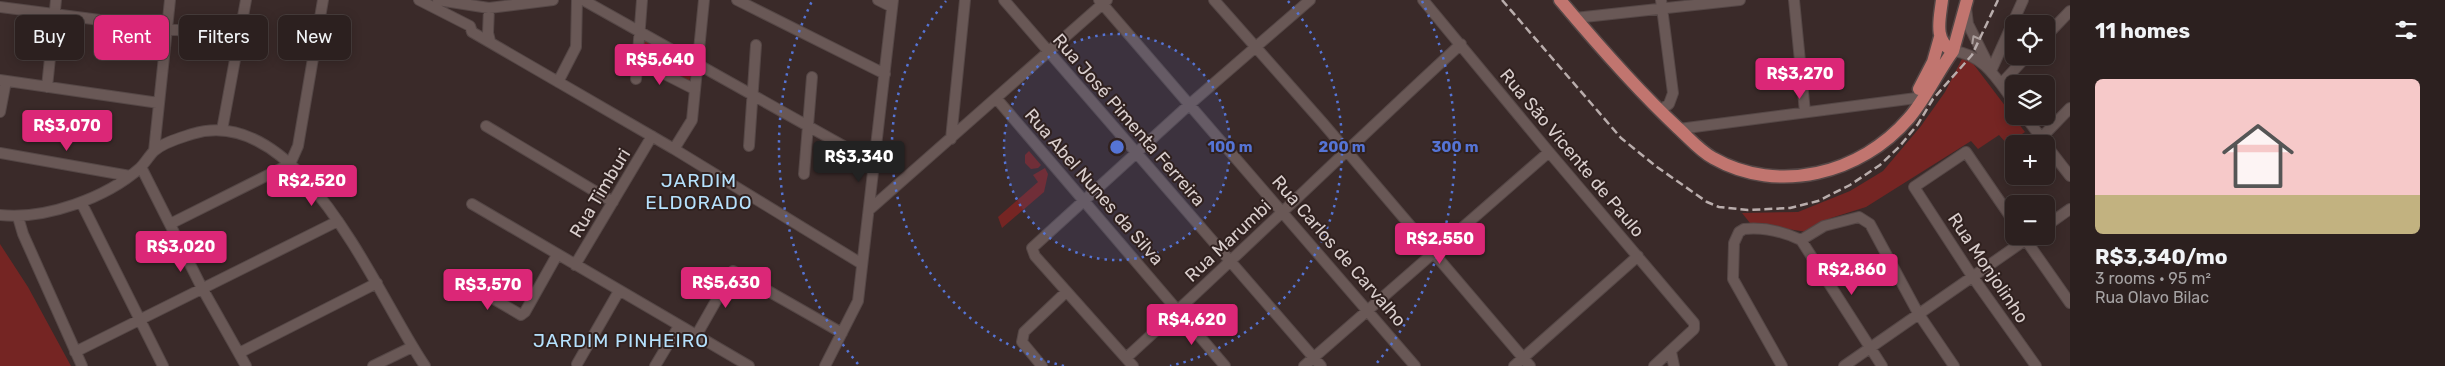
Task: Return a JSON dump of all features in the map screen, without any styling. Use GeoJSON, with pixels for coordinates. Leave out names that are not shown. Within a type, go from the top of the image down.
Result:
{"type":"FeatureCollection","features":[{"type":"Feature","properties":{"kind":"main road"},"geometry":{"type":"LineString","coordinates":[[1560,0],[1572,10],[1659,111],[1712,158],[1735,168],[1760,175],[1787,177],[1810,175],[1830,170],[1868,152],[1890,136],[1909,118],[1934,62],[1940,38],[1942,0]]}},
{"type":"Feature","properties":{"kind":"main road"},"geometry":{"type":"LineString","coordinates":[[1920,97],[1953,51],[1967,2]]}},
{"type":"Feature","properties":{"kind":"main road"},"geometry":{"type":"LineString","coordinates":[[1940,38],[1946,48],[1953,51]]}},
{"type":"Feature","properties":{"kind":"street"},"geometry":{"type":"LineString","coordinates":[[47,87],[56,0]]}},
{"type":"Feature","properties":{"kind":"street"},"geometry":{"type":"LineString","coordinates":[[169,15],[170,0]]}},
{"type":"Feature","properties":{"kind":"street"},"geometry":{"type":"LineString","coordinates":[[243,15],[246,0]]}},
{"type":"Feature","properties":{"kind":"street"},"geometry":{"type":"LineString","coordinates":[[170,224],[290,164],[298,146],[323,0]]}},
{"type":"Feature","properties":{"kind":"street"},"geometry":{"type":"LineString","coordinates":[[419,0],[470,26],[472,32],[674,149],[862,264]]}},
{"type":"Feature","properties":{"kind":"street"},"geometry":{"type":"LineString","coordinates":[[438,0],[466,6],[489,8],[553,0]]}},
{"type":"Feature","properties":{"kind":"street"},"geometry":{"type":"LineString","coordinates":[[558,82],[576,48],[577,0]]}},
{"type":"Feature","properties":{"kind":"street"},"geometry":{"type":"LineString","coordinates":[[583,0],[874,163]]}},
{"type":"Feature","properties":{"kind":"street"},"geometry":{"type":"LineString","coordinates":[[636,79],[642,0]]}},
{"type":"Feature","properties":{"kind":"street"},"geometry":{"type":"LineString","coordinates":[[674,149],[692,120],[704,0]]}},
{"type":"Feature","properties":{"kind":"street"},"geometry":{"type":"LineString","coordinates":[[738,0],[885,74]]}},
{"type":"Feature","properties":{"kind":"street"},"geometry":{"type":"LineString","coordinates":[[824,366],[858,301],[893,4],[878,0]]}},
{"type":"Feature","properties":{"kind":"street"},"geometry":{"type":"LineString","coordinates":[[951,138],[964,0]]}},
{"type":"Feature","properties":{"kind":"street","name":"Rua José Pimenta Ferreira"},"geometry":{"type":"LineString","coordinates":[[1004,0],[1047,52],[1232,261],[1317,362]]}},
{"type":"Feature","properties":{"kind":"street"},"geometry":{"type":"LineString","coordinates":[[1214,0],[1346,150],[1526,362]]}},
{"type":"Feature","properties":{"kind":"street"},"geometry":{"type":"LineString","coordinates":[[1129,362],[1032,251],[1036,242],[1310,0]]}},
{"type":"Feature","properties":{"kind":"street","name":"Rua São Vicente de Paulo"},"geometry":{"type":"LineString","coordinates":[[1423,0],[1694,323],[1695,326],[1670,352]]}},
{"type":"Feature","properties":{"kind":"street"},"geometry":{"type":"LineString","coordinates":[[1572,10],[1740,0]]}},
{"type":"Feature","properties":{"kind":"street"},"geometry":{"type":"LineString","coordinates":[[1794,0],[1805,112]]}},
{"type":"Feature","properties":{"kind":"street"},"geometry":{"type":"LineString","coordinates":[[1934,0],[1940,21]]}},
{"type":"Feature","properties":{"kind":"street"},"geometry":{"type":"LineString","coordinates":[[1991,72],[2023,0]]}},
{"type":"Feature","properties":{"kind":"street"},"geometry":{"type":"LineString","coordinates":[[869,210],[1103,1]]}},
{"type":"Feature","properties":{"kind":"street","name":"Rua Carlos de Carvalho"},"geometry":{"type":"LineString","coordinates":[[1103,1],[1415,366]]}},
{"type":"Feature","properties":{"kind":"street"},"geometry":{"type":"LineString","coordinates":[[1967,2],[1968,24],[1986,57],[1991,72]]}},
{"type":"Feature","properties":{"kind":"street"},"geometry":{"type":"LineString","coordinates":[[1659,111],[1669,104],[1673,93],[1662,4]]}},
{"type":"Feature","properties":{"kind":"street"},"geometry":{"type":"LineString","coordinates":[[462,22],[462,13],[466,6]]}},
{"type":"Feature","properties":{"kind":"street"},"geometry":{"type":"LineString","coordinates":[[0,7],[94,20]]}},
{"type":"Feature","properties":{"kind":"street"},"geometry":{"type":"LineString","coordinates":[[489,8],[490,41]]}},
{"type":"Feature","properties":{"kind":"street"},"geometry":{"type":"LineString","coordinates":[[2055,27],[2070,11]]}},
{"type":"Feature","properties":{"kind":"street"},"geometry":{"type":"LineString","coordinates":[[472,32],[488,23]]}},
{"type":"Feature","properties":{"kind":"street","name":"Rua Marumbi"},"geometry":{"type":"LineString","coordinates":[[1129,362],[1178,310],[1232,261],[1346,150],[1461,44]]}},
{"type":"Feature","properties":{"kind":"street"},"geometry":{"type":"LineString","coordinates":[[749,146],[756,45]]}},
{"type":"Feature","properties":{"kind":"street"},"geometry":{"type":"LineString","coordinates":[[1953,51],[1972,55],[1980,60],[2005,90]]}},
{"type":"Feature","properties":{"kind":"street"},"geometry":{"type":"LineString","coordinates":[[154,151],[164,60]]}},
{"type":"Feature","properties":{"kind":"street"},"geometry":{"type":"LineString","coordinates":[[222,130],[234,60]]}},
{"type":"Feature","properties":{"kind":"street"},"geometry":{"type":"LineString","coordinates":[[638,60],[694,89]]}},
{"type":"Feature","properties":{"kind":"street"},"geometry":{"type":"LineString","coordinates":[[2001,84],[2019,65]]}},
{"type":"Feature","properties":{"kind":"street"},"geometry":{"type":"LineString","coordinates":[[804,174],[812,77]]}},
{"type":"Feature","properties":{"kind":"street"},"geometry":{"type":"LineString","coordinates":[[0,112],[3,81],[159,104]]}},
{"type":"Feature","properties":{"kind":"street"},"geometry":{"type":"LineString","coordinates":[[1679,129],[1920,97]]}},
{"type":"Feature","properties":{"kind":"street","name":"Rua Abel Nunes da Silva"},"geometry":{"type":"LineString","coordinates":[[996,98],[1225,366]]}},
{"type":"Feature","properties":{"kind":"street"},"geometry":{"type":"LineString","coordinates":[[2049,135],[2070,108]]}},
{"type":"Feature","properties":{"kind":"street"},"geometry":{"type":"LineString","coordinates":[[486,126],[613,202]]}},
{"type":"Feature","properties":{"kind":"street"},"geometry":{"type":"LineString","coordinates":[[0,215],[18,217],[82,202],[104,192],[130,176],[141,167],[154,151],[165,144],[198,133],[222,130],[252,139],[290,164],[314,188],[338,221],[377,283],[412,347],[425,366]]}},
{"type":"Feature","properties":{"kind":"street","name":"Rua Timburi"},"geometry":{"type":"LineString","coordinates":[[575,265],[652,136]]}},
{"type":"Feature","properties":{"kind":"street"},"geometry":{"type":"LineString","coordinates":[[1304,366],[1317,362],[1369,310],[1549,152]]}},
{"type":"Feature","properties":{"kind":"street","name":"Rua Monjolinho"},"geometry":{"type":"LineString","coordinates":[[2005,209],[1966,152],[1914,187],[1972,276],[2036,366]]}},
{"type":"Feature","properties":{"kind":"street"},"geometry":{"type":"LineString","coordinates":[[0,153],[130,176]]}},
{"type":"Feature","properties":{"kind":"street"},"geometry":{"type":"LineString","coordinates":[[2055,156],[2070,176]]}},
{"type":"Feature","properties":{"kind":"street"},"geometry":{"type":"LineString","coordinates":[[141,167],[202,288],[246,366]]}},
{"type":"Feature","properties":{"kind":"street"},"geometry":{"type":"LineString","coordinates":[[82,202],[163,366]]}},
{"type":"Feature","properties":{"kind":"street"},"geometry":{"type":"LineString","coordinates":[[472,204],[696,336],[736,363],[749,366]]}},
{"type":"Feature","properties":{"kind":"street"},"geometry":{"type":"LineString","coordinates":[[2055,220],[2070,209]]}},
{"type":"Feature","properties":{"kind":"street"},"geometry":{"type":"LineString","coordinates":[[18,217],[23,234],[82,366]]}},
{"type":"Feature","properties":{"kind":"street"},"geometry":{"type":"LineString","coordinates":[[1801,240],[1829,224],[1863,217],[1870,224],[1918,313],[1954,366]]}},
{"type":"Feature","properties":{"kind":"street"},"geometry":{"type":"LineString","coordinates":[[75,352],[338,221]]}},
{"type":"Feature","properties":{"kind":"street"},"geometry":{"type":"LineString","coordinates":[[1782,366],[1734,282],[1734,243],[1739,232],[1744,229],[1786,234],[1801,240],[1882,366]]}},
{"type":"Feature","properties":{"kind":"street"},"geometry":{"type":"LineString","coordinates":[[1844,366],[2017,245]]}},
{"type":"Feature","properties":{"kind":"street"},"geometry":{"type":"LineString","coordinates":[[2032,245],[2070,303]]}},
{"type":"Feature","properties":{"kind":"street"},"geometry":{"type":"LineString","coordinates":[[465,282],[521,315],[525,312],[557,254]]}},
{"type":"Feature","properties":{"kind":"street"},"geometry":{"type":"LineString","coordinates":[[1514,366],[1526,362],[1638,256]]}},
{"type":"Feature","properties":{"kind":"street"},"geometry":{"type":"LineString","coordinates":[[696,336],[734,271],[842,333]]}},
{"type":"Feature","properties":{"kind":"street"},"geometry":{"type":"LineString","coordinates":[[238,353],[377,283]]}},
{"type":"Feature","properties":{"kind":"street"},"geometry":{"type":"LineString","coordinates":[[577,364],[619,291]]}},
{"type":"Feature","properties":{"kind":"street"},"geometry":{"type":"LineString","coordinates":[[1042,366],[1022,342],[1024,332],[1066,292]]}},
{"type":"Feature","properties":{"kind":"street"},"geometry":{"type":"LineString","coordinates":[[655,366],[679,326]]}},
{"type":"Feature","properties":{"kind":"street"},"geometry":{"type":"LineString","coordinates":[[373,366],[412,347]]}},
{"type":"Feature","properties":{"kind":"street"},"geometry":{"type":"LineString","coordinates":[[1654,366],[1670,352],[1674,366]]}},
{"type":"Feature","properties":{"kind":"shaded area"},"geometry":{"type":"Polygon","coordinates":[[[642,37],[692,64],[689,84],[641,59],[642,37]]]}},
{"type":"Feature","properties":{"kind":"shaded area"},"geometry":{"type":"Polygon","coordinates":[[[1965,53],[2005,106],[2005,125],[2020,125],[2025,132],[2020,135],[2005,135],[2005,142],[1999,135],[1978,149],[1971,141],[1866,207],[1831,218],[1807,232],[1750,223],[1742,213],[1798,212],[1850,191],[1883,171],[1921,126],[1945,92],[1965,53]]]}},
{"type":"Feature","properties":{"kind":"shaded area"},"geometry":{"type":"Polygon","coordinates":[[[1029,151],[1041,165],[1038,168],[1031,169],[1025,163],[1025,155],[1029,151]]]}},
{"type":"Feature","properties":{"kind":"shaded area"},"geometry":{"type":"Polygon","coordinates":[[[1045,168],[1048,174],[1044,192],[1002,228],[998,217],[1038,182],[1033,175],[1045,168]]]}},
{"type":"Feature","properties":{"kind":"shaded area"},"geometry":{"type":"Polygon","coordinates":[[[0,244],[28,287],[71,366],[0,366],[0,244]]]}},
{"type":"Feature","properties":{"kind":"railway"},"geometry":{"type":"LineString","coordinates":[[1502,0],[1621,138],[1657,167],[1707,202],[1719,207],[1748,210],[1790,208],[1818,201],[1850,185],[1880,165],[1899,147],[1918,124],[1933,99],[1972,55],[1998,0]]}},
{"type":"Feature","properties":{"kind":"district","name":"JARDIM ELDORADO"},"geometry":{"type":"Point","coordinates":[699,191]}},
{"type":"Feature","properties":{"kind":"district","name":"JARDIM PINHEIRO"},"geometry":{"type":"Point","coordinates":[621,340]}}]}
